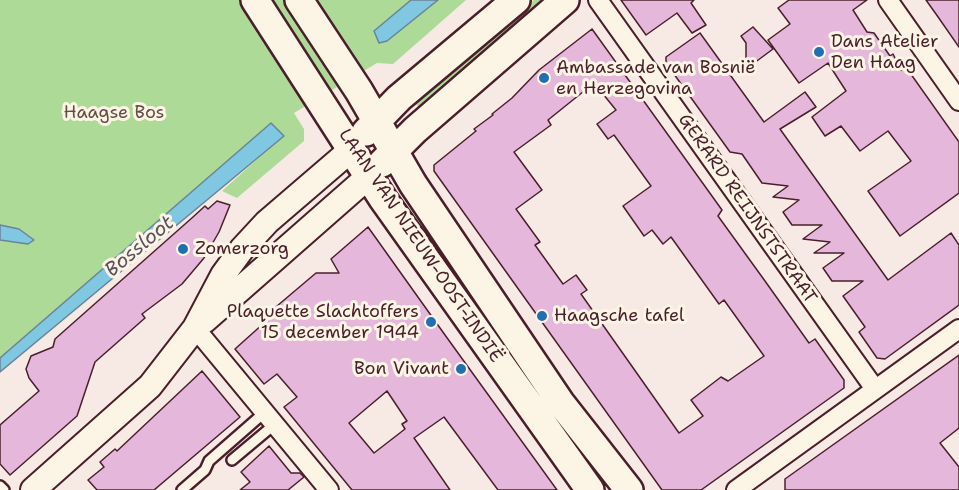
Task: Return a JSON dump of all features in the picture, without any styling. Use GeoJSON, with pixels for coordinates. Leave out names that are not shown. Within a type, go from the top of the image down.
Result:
{"type":"FeatureCollection","features":[{"type":"Feature","properties":{"kind":"main road","name":"LAAN VAN NIEUW-OOST-INDIË"},"geometry":{"type":"LineString","coordinates":[[255,0],[369,176],[583,486]]}},
{"type":"Feature","properties":{"kind":"main road","name":"LAAN VAN NIEUW-OOST-INDIË"},"geometry":{"type":"LineString","coordinates":[[299,0],[394,152],[560,402],[629,490]]}},
{"type":"Feature","properties":{"kind":"main road"},"geometry":{"type":"LineString","coordinates":[[352,149],[376,120],[516,0]]}},
{"type":"Feature","properties":{"kind":"main road"},"geometry":{"type":"LineString","coordinates":[[369,176],[415,130],[565,0]]}},
{"type":"Feature","properties":{"kind":"street","name":"GERARD REIJNSTSTRAAT"},"geometry":{"type":"LineString","coordinates":[[598,0],[874,389]]}},
{"type":"Feature","properties":{"kind":"street"},"geometry":{"type":"LineString","coordinates":[[888,0],[959,101]]}},
{"type":"Feature","properties":{"kind":"street"},"geometry":{"type":"LineString","coordinates":[[33,490],[150,386],[195,328],[223,275],[242,249],[267,222],[352,149]]}},
{"type":"Feature","properties":{"kind":"street"},"geometry":{"type":"LineString","coordinates":[[195,328],[369,176]]}},
{"type":"Feature","properties":{"kind":"street"},"geometry":{"type":"LineString","coordinates":[[195,328],[329,490]]}},
{"type":"Feature","properties":{"kind":"street"},"geometry":{"type":"LineString","coordinates":[[736,490],[959,329]]}},
{"type":"Feature","properties":{"kind":"lane"},"geometry":{"type":"LineString","coordinates":[[232,460],[270,418]]}},
{"type":"Feature","properties":{"kind":"lane"},"geometry":{"type":"LineString","coordinates":[[182,490],[205,470],[209,461],[270,418]]}},
{"type":"Feature","properties":{"kind":"lane"},"geometry":{"type":"LineString","coordinates":[[0,486],[4,490]]}},
{"type":"Feature","properties":{"kind":"green space","name":"Haagse Bos"},"geometry":{"type":"Polygon","coordinates":[[[0,0],[466,0],[393,64],[377,63],[294,113],[304,129],[304,141],[237,198],[222,191],[283,136],[55,311],[0,358],[0,0]]]}},
{"type":"Feature","properties":{"kind":"green space"},"geometry":{"type":"Polygon","coordinates":[[[534,0],[551,0],[421,112],[414,100],[534,0]]]}},
{"type":"Feature","properties":{"kind":"water"},"geometry":{"type":"Polygon","coordinates":[[[411,0],[438,0],[387,41],[379,43],[374,31],[411,0]]]}},
{"type":"Feature","properties":{"kind":"water","name":"Bossloot"},"geometry":{"type":"Polygon","coordinates":[[[271,123],[284,136],[0,372],[0,358],[271,123]]]}},
{"type":"Feature","properties":{"kind":"water"},"geometry":{"type":"Polygon","coordinates":[[[0,225],[19,229],[34,240],[28,244],[0,240],[0,225]]]}},
{"type":"Feature","properties":{"kind":"building"},"geometry":{"type":"Polygon","coordinates":[[[621,0],[694,0],[691,3],[706,25],[692,33],[677,13],[646,35],[621,0]]]}},
{"type":"Feature","properties":{"kind":"building"},"geometry":{"type":"Polygon","coordinates":[[[789,0],[867,0],[853,10],[867,32],[874,33],[890,56],[893,54],[901,70],[908,70],[959,142],[959,193],[900,236],[868,191],[911,161],[888,131],[860,151],[841,126],[825,136],[812,117],[846,91],[828,63],[799,83],[768,40],[790,24],[778,8],[789,0]]]}},
{"type":"Feature","properties":{"kind":"building"},"geometry":{"type":"Polygon","coordinates":[[[926,0],[959,0],[959,47],[936,14],[926,0]]]}},
{"type":"Feature","properties":{"kind":"building"},"geometry":{"type":"Polygon","coordinates":[[[753,27],[773,49],[746,69],[746,43],[741,36],[753,27]]]}},
{"type":"Feature","properties":{"kind":"building"},"geometry":{"type":"Polygon","coordinates":[[[592,29],[722,210],[718,216],[809,343],[815,339],[844,380],[844,388],[701,490],[662,490],[434,171],[434,165],[476,131],[474,129],[512,98],[539,70],[592,29]],[[594,83],[548,120],[551,125],[514,152],[542,190],[516,209],[540,242],[535,245],[563,284],[576,275],[587,290],[581,294],[679,433],[703,416],[691,400],[721,377],[728,381],[764,356],[724,300],[719,304],[671,237],[663,244],[652,230],[644,236],[623,206],[651,186],[614,135],[608,139],[597,124],[616,110],[594,83]]]}},
{"type":"Feature","properties":{"kind":"building"},"geometry":{"type":"Polygon","coordinates":[[[700,33],[764,122],[805,92],[816,107],[780,129],[888,280],[951,233],[959,245],[959,305],[885,359],[877,358],[859,332],[865,327],[843,296],[863,281],[832,281],[823,268],[844,253],[814,253],[830,242],[803,239],[822,225],[792,225],[783,212],[799,200],[773,197],[788,186],[762,183],[742,154],[730,152],[666,63],[666,57],[700,33]]]}},
{"type":"Feature","properties":{"kind":"building"},"geometry":{"type":"Polygon","coordinates":[[[217,201],[230,205],[219,232],[204,258],[182,284],[142,314],[145,318],[95,362],[77,416],[10,475],[0,464],[0,425],[39,391],[29,378],[26,369],[31,356],[53,347],[55,339],[205,206],[208,209],[217,201]]]}},
{"type":"Feature","properties":{"kind":"building"},"geometry":{"type":"Polygon","coordinates":[[[368,227],[557,490],[498,490],[444,417],[414,438],[450,490],[352,490],[284,407],[297,397],[277,374],[264,384],[235,349],[264,323],[267,319],[264,317],[316,273],[339,273],[331,259],[368,227]],[[387,391],[349,423],[374,453],[405,429],[402,424],[407,421],[387,391]]]}},
{"type":"Feature","properties":{"kind":"building"},"geometry":{"type":"Polygon","coordinates":[[[959,355],[959,428],[940,443],[959,467],[959,490],[785,490],[785,479],[959,355]]]}},
{"type":"Feature","properties":{"kind":"building"},"geometry":{"type":"Polygon","coordinates":[[[202,371],[240,417],[154,490],[97,490],[88,480],[104,467],[100,462],[115,449],[117,451],[202,371]]]}},
{"type":"Feature","properties":{"kind":"building"},"geometry":{"type":"Polygon","coordinates":[[[269,446],[291,473],[300,473],[304,477],[288,490],[240,490],[250,482],[241,472],[269,446]]]}},
{"type":"Feature","properties":{"kind":"place","name":"Dans Atelier Den Haag"},"geometry":{"type":"Point","coordinates":[819,52]}},
{"type":"Feature","properties":{"kind":"place","name":"Ambassade van Bosnië en Herzegovina"},"geometry":{"type":"Point","coordinates":[544,78]}},
{"type":"Feature","properties":{"kind":"place","name":"Zomerzorg"},"geometry":{"type":"Point","coordinates":[183,249]}},
{"type":"Feature","properties":{"kind":"place","name":"Haagsche tafel"},"geometry":{"type":"Point","coordinates":[542,316]}},
{"type":"Feature","properties":{"kind":"place","name":"Plaquette Slachtoffers 15 december 1944"},"geometry":{"type":"Point","coordinates":[431,322]}},
{"type":"Feature","properties":{"kind":"place","name":"Bon Vivant"},"geometry":{"type":"Point","coordinates":[461,369]}}]}
